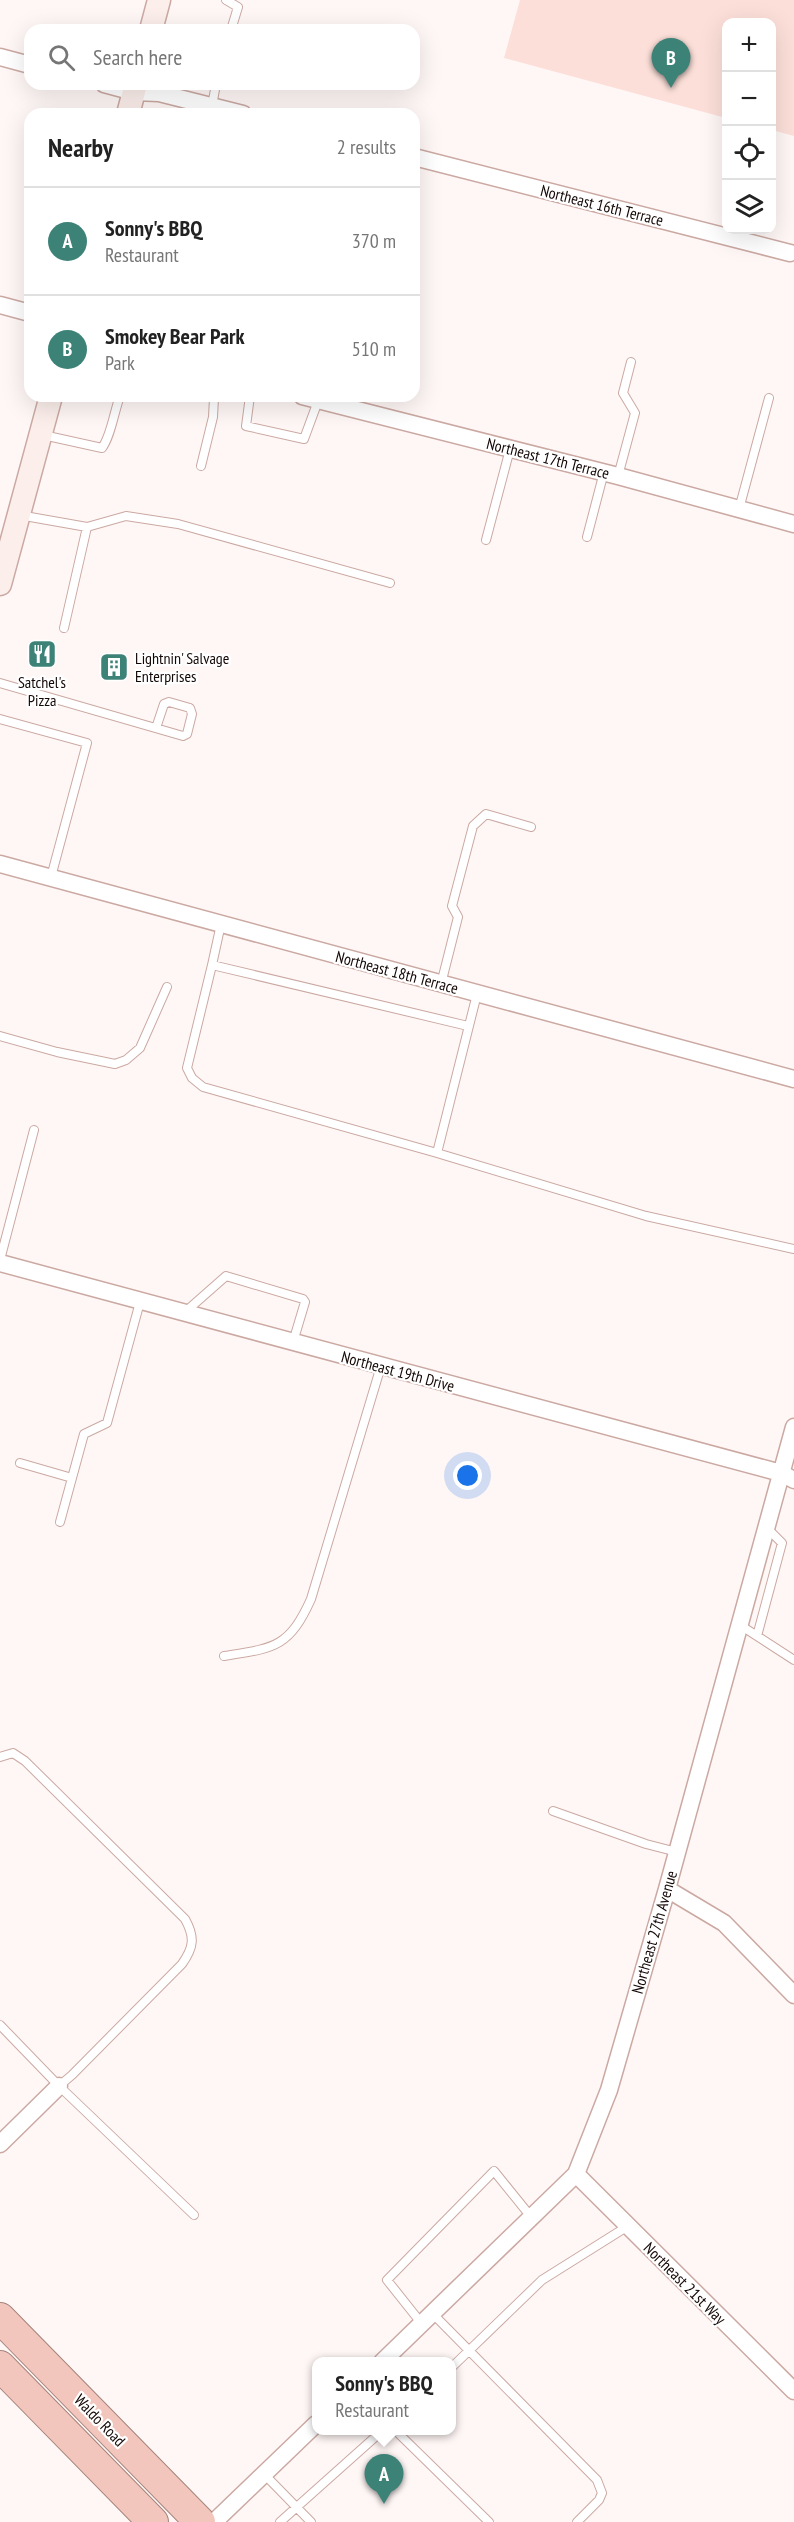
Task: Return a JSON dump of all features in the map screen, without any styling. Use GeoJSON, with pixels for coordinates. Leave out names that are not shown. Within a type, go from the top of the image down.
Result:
{"type":"FeatureCollection","features":[{"type":"Feature","properties":{"kind":"highway","name":"Waldo Road"},"geometry":{"type":"LineString","coordinates":[[0,2318],[200,2522]]}},
{"type":"Feature","properties":{"kind":"highway","name":"Waldo Road"},"geometry":{"type":"LineString","coordinates":[[0,2366],[153,2522]]}},
{"type":"Feature","properties":{"kind":"main road"},"geometry":{"type":"LineString","coordinates":[[153,24],[159,0]]}},
{"type":"Feature","properties":{"kind":"main road"},"geometry":{"type":"LineString","coordinates":[[130,108],[134,90]]}},
{"type":"Feature","properties":{"kind":"main road"},"geometry":{"type":"LineString","coordinates":[[0,584],[49,402]]}},
{"type":"Feature","properties":{"kind":"street"},"geometry":{"type":"LineString","coordinates":[[0,57],[24,63]]}},
{"type":"Feature","properties":{"kind":"street"},"geometry":{"type":"LineString","coordinates":[[145,90],[220,108]]}},
{"type":"Feature","properties":{"kind":"street","name":"Northeast 16th Terrace"},"geometry":{"type":"LineString","coordinates":[[420,159],[790,253]]}},
{"type":"Feature","properties":{"kind":"street"},"geometry":{"type":"LineString","coordinates":[[0,305],[24,311]]}},
{"type":"Feature","properties":{"kind":"street","name":"Northeast 17th Terrace"},"geometry":{"type":"LineString","coordinates":[[322,402],[611,474],[794,524]]}},
{"type":"Feature","properties":{"kind":"street","name":"Northeast 18th Terrace"},"geometry":{"type":"LineString","coordinates":[[0,864],[794,1079]]}},
{"type":"Feature","properties":{"kind":"street","name":"Northeast 19th Drive"},"geometry":{"type":"LineString","coordinates":[[0,1262],[183,1314],[787,1476]]}},
{"type":"Feature","properties":{"kind":"street","name":"Northeast 27th Avenue"},"geometry":{"type":"LineString","coordinates":[[386,2357],[576,2174],[609,2090],[766,1527],[787,1476],[794,1427]]}},
{"type":"Feature","properties":{"kind":"street"},"geometry":{"type":"LineString","coordinates":[[667,1888],[724,1923],[794,1995]]}},
{"type":"Feature","properties":{"kind":"street"},"geometry":{"type":"LineString","coordinates":[[0,2145],[58,2086]]}},
{"type":"Feature","properties":{"kind":"street","name":"Northeast 21st Way"},"geometry":{"type":"LineString","coordinates":[[576,2174],[794,2391]]}},
{"type":"Feature","properties":{"kind":"street"},"geometry":{"type":"LineString","coordinates":[[214,2522],[312,2428]]}},
{"type":"Feature","properties":{"kind":"lane"},"geometry":{"type":"LineString","coordinates":[[226,0],[238,7],[233,24]]}},
{"type":"Feature","properties":{"kind":"lane"},"geometry":{"type":"LineString","coordinates":[[212,106],[215,90]]}},
{"type":"Feature","properties":{"kind":"lane"},"geometry":{"type":"LineString","coordinates":[[587,537],[634,413],[623,393],[631,362]]}},
{"type":"Feature","properties":{"kind":"lane"},"geometry":{"type":"LineString","coordinates":[[739,509],[769,398]]}},
{"type":"Feature","properties":{"kind":"lane"},"geometry":{"type":"LineString","coordinates":[[40,434],[102,448],[107,442],[118,402]]}},
{"type":"Feature","properties":{"kind":"lane"},"geometry":{"type":"LineString","coordinates":[[201,466],[213,417],[212,402]]}},
{"type":"Feature","properties":{"kind":"lane"},"geometry":{"type":"LineString","coordinates":[[249,402],[246,426],[304,439],[318,402]]}},
{"type":"Feature","properties":{"kind":"lane"},"geometry":{"type":"LineString","coordinates":[[486,540],[510,449]]}},
{"type":"Feature","properties":{"kind":"lane"},"geometry":{"type":"LineString","coordinates":[[19,514],[87,526],[126,516],[178,524],[390,584]]}},
{"type":"Feature","properties":{"kind":"lane"},"geometry":{"type":"LineString","coordinates":[[64,628],[87,526]]}},
{"type":"Feature","properties":{"kind":"lane"},"geometry":{"type":"LineString","coordinates":[[0,683],[183,736],[187,734],[192,714],[190,708],[170,702],[164,704],[156,728]]}},
{"type":"Feature","properties":{"kind":"lane"},"geometry":{"type":"LineString","coordinates":[[0,719],[87,743],[51,877]]}},
{"type":"Feature","properties":{"kind":"lane"},"geometry":{"type":"LineString","coordinates":[[441,985],[458,917],[452,906],[473,826],[486,814],[531,827]]}},
{"type":"Feature","properties":{"kind":"lane"},"geometry":{"type":"LineString","coordinates":[[221,924],[187,1068],[192,1078],[203,1087],[646,1216],[794,1249]]}},
{"type":"Feature","properties":{"kind":"lane"},"geometry":{"type":"LineString","coordinates":[[212,965],[468,1026]]}},
{"type":"Feature","properties":{"kind":"lane"},"geometry":{"type":"LineString","coordinates":[[0,1036],[57,1052],[115,1064],[126,1060],[140,1048],[167,987]]}},
{"type":"Feature","properties":{"kind":"lane"},"geometry":{"type":"LineString","coordinates":[[436,1153],[477,994]]}},
{"type":"Feature","properties":{"kind":"lane"},"geometry":{"type":"LineString","coordinates":[[0,1262],[34,1130]]}},
{"type":"Feature","properties":{"kind":"lane"},"geometry":{"type":"LineString","coordinates":[[183,1314],[225,1276],[303,1299],[305,1302],[292,1343]]}},
{"type":"Feature","properties":{"kind":"lane"},"geometry":{"type":"LineString","coordinates":[[60,1522],[84,1434],[107,1423],[140,1302]]}},
{"type":"Feature","properties":{"kind":"lane"},"geometry":{"type":"LineString","coordinates":[[224,1656],[270,1649],[290,1635],[302,1620],[311,1599],[381,1366]]}},
{"type":"Feature","properties":{"kind":"lane"},"geometry":{"type":"LineString","coordinates":[[20,1463],[72,1478]]}},
{"type":"Feature","properties":{"kind":"lane"},"geometry":{"type":"LineString","coordinates":[[757,1636],[782,1543],[766,1527]]}},
{"type":"Feature","properties":{"kind":"lane"},"geometry":{"type":"LineString","coordinates":[[740,1625],[794,1660]]}},
{"type":"Feature","properties":{"kind":"lane"},"geometry":{"type":"LineString","coordinates":[[0,1757],[13,1753],[25,1761],[185,1919],[192,1933],[191,1952],[182,1964],[80,2067],[58,2086]]}},
{"type":"Feature","properties":{"kind":"lane"},"geometry":{"type":"LineString","coordinates":[[553,1811],[646,1844],[677,1851]]}},
{"type":"Feature","properties":{"kind":"lane"},"geometry":{"type":"LineString","coordinates":[[0,2025],[58,2086],[194,2215]]}},
{"type":"Feature","properties":{"kind":"lane"},"geometry":{"type":"LineString","coordinates":[[531,2218],[494,2171],[387,2280],[427,2319],[469,2350],[601,2486],[602,2493],[599,2500],[577,2522]]}},
{"type":"Feature","properties":{"kind":"lane"},"geometry":{"type":"LineString","coordinates":[[456,2363],[542,2280],[628,2226]]}},
{"type":"Feature","properties":{"kind":"lane"},"geometry":{"type":"LineString","coordinates":[[280,2522],[377,2435]]}},
{"type":"Feature","properties":{"kind":"lane"},"geometry":{"type":"LineString","coordinates":[[400,2435],[489,2522]]}},
{"type":"Feature","properties":{"kind":"lane"},"geometry":{"type":"LineString","coordinates":[[264,2474],[311,2522]]}},
{"type":"Feature","properties":{"kind":"shaded area"},"geometry":{"type":"Polygon","coordinates":[[[520,0],[794,0],[794,136],[776,131],[776,18],[722,18],[722,117],[504,58],[520,0]]]}},
{"type":"Feature","properties":{"kind":"place","name":"Smokey Bear Park"},"geometry":{"type":"Point","coordinates":[671,88]}},
{"type":"Feature","properties":{"kind":"place","name":"Satchel's Pizza"},"geometry":{"type":"Point","coordinates":[42,654]}},
{"type":"Feature","properties":{"kind":"place","name":"Lightnin' Salvage Enterprises"},"geometry":{"type":"Point","coordinates":[114,667]}},
{"type":"Feature","properties":{"kind":"place","name":"Sonny's BBQ"},"geometry":{"type":"Point","coordinates":[384,2504]}}]}
